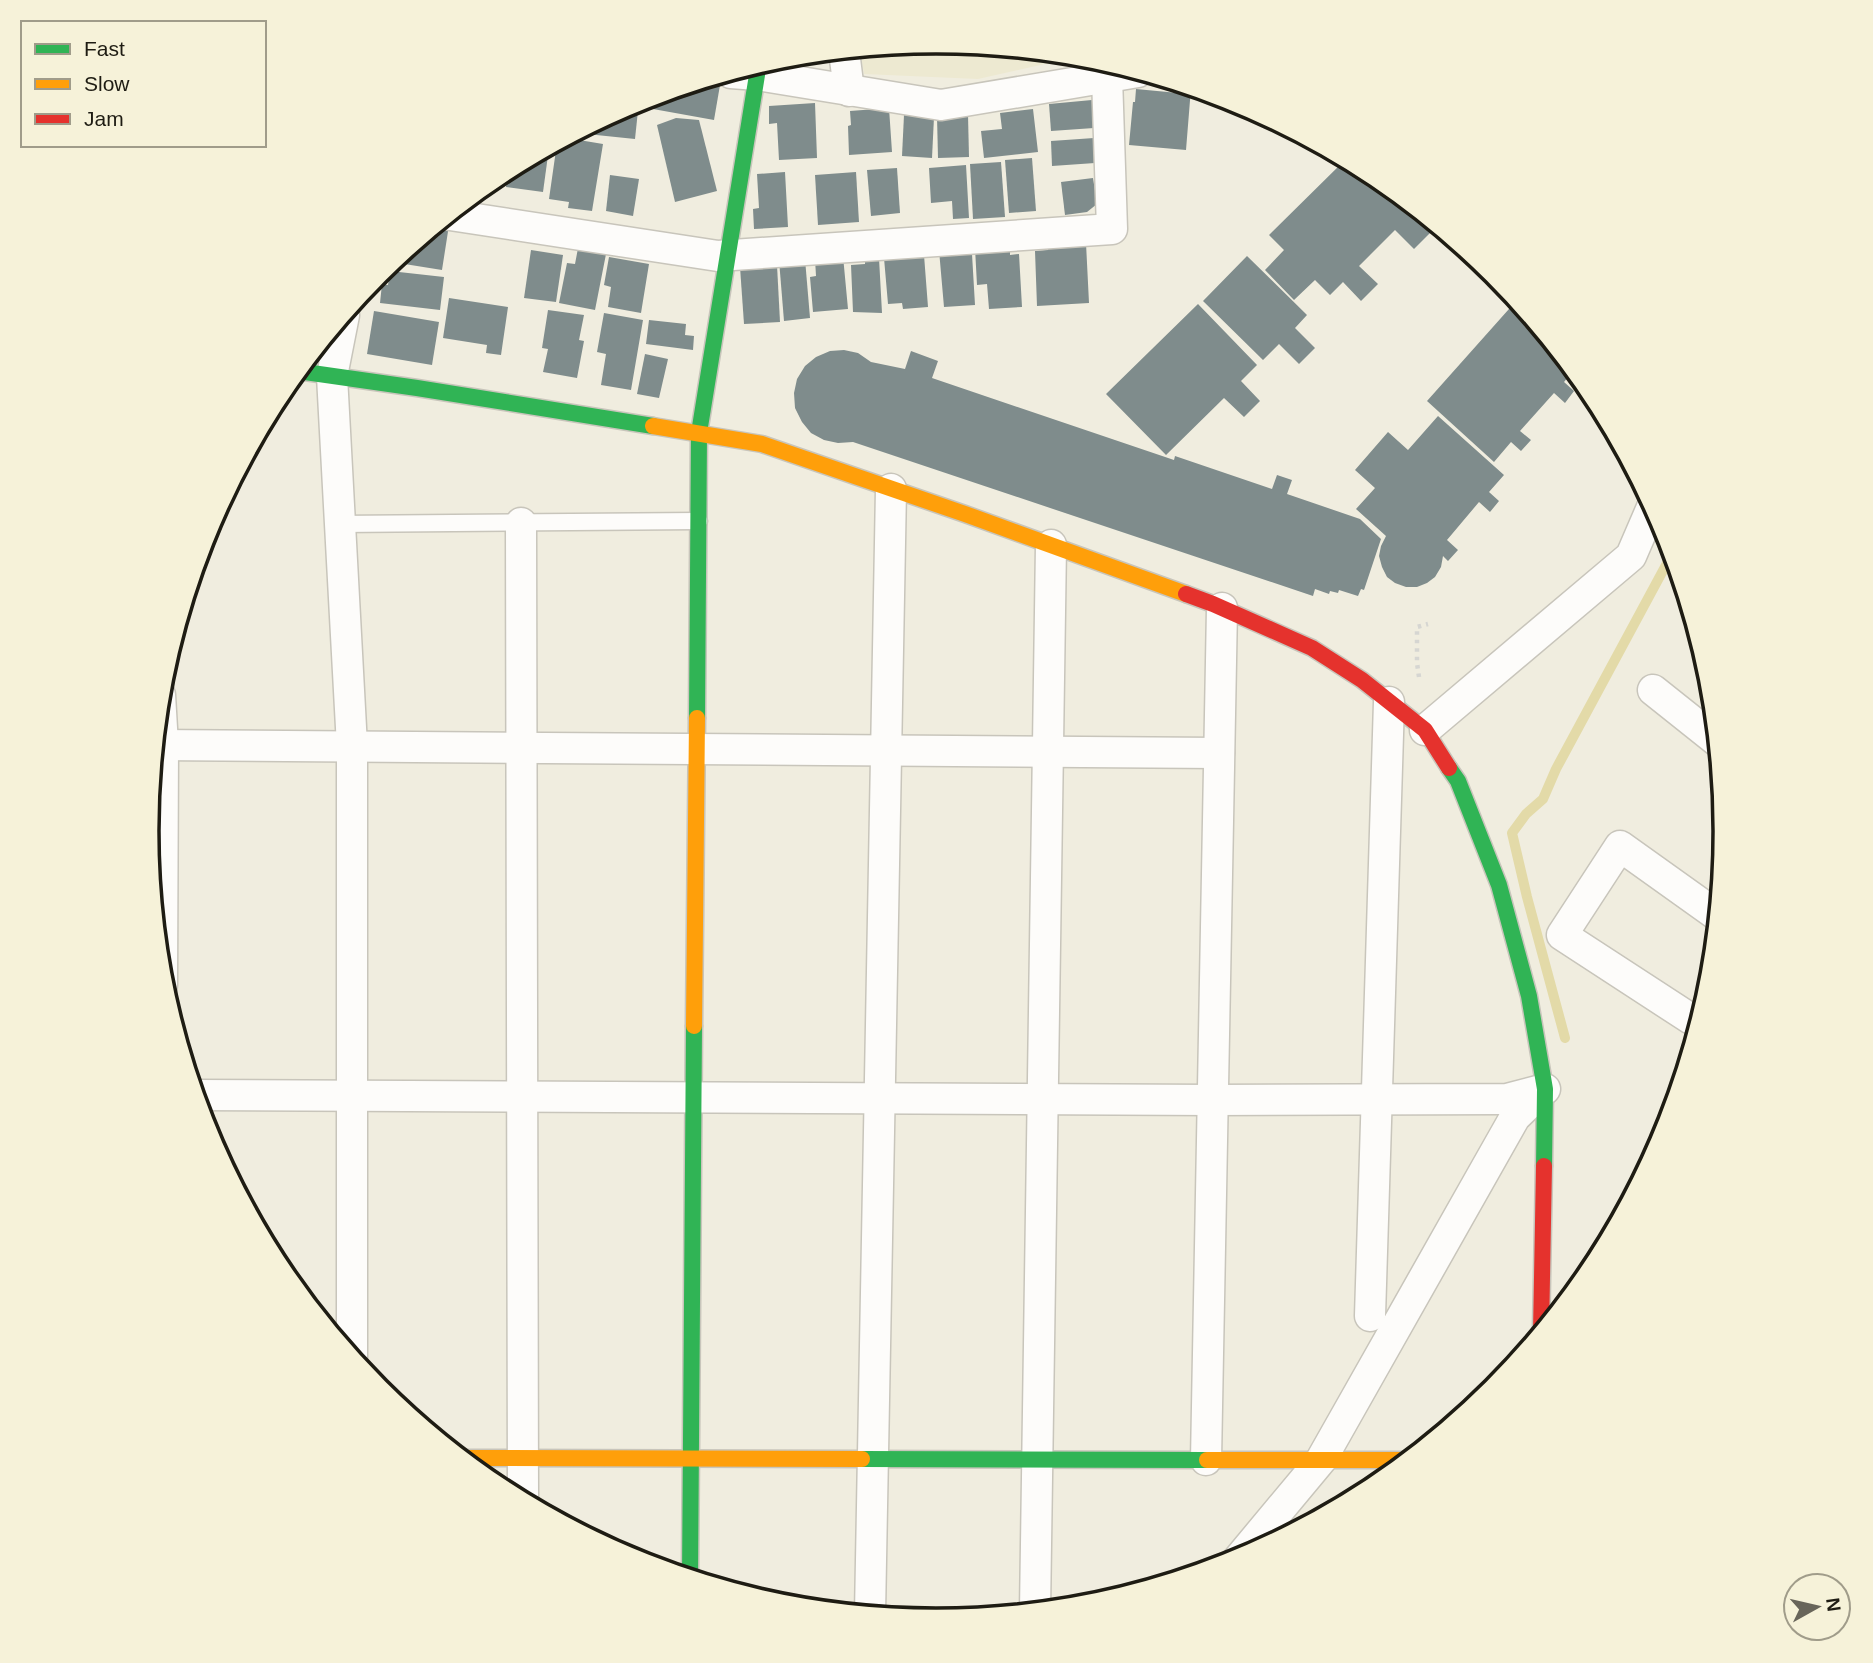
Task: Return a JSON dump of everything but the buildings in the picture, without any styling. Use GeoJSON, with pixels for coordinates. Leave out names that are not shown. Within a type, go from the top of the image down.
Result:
{"type":"FeatureCollection","features":[{"type":"Feature","properties":{"kind":"street"},"geometry":{"type":"LineString","coordinates":[[845,60],[849,91]]}},
{"type":"Feature","properties":{"kind":"street"},"geometry":{"type":"LineString","coordinates":[[756,76],[941,105],[1116,76]]}},
{"type":"Feature","properties":{"kind":"street"},"geometry":{"type":"LineString","coordinates":[[461,217],[718,256],[1112,229],[1107,77]]}},
{"type":"Feature","properties":{"kind":"street"},"geometry":{"type":"LineString","coordinates":[[690,1569],[699,433],[728,255],[744,79]]}},
{"type":"Feature","properties":{"kind":"street"},"geometry":{"type":"LineString","coordinates":[[340,333],[332,376],[352,746],[352,1344]]}},
{"type":"Feature","properties":{"kind":"street"},"geometry":{"type":"LineString","coordinates":[[310,373],[762,444],[1222,608],[1312,648],[1362,680],[1425,730],[1458,780],[1499,885],[1529,996],[1545,1089],[1541,1319]]}},
{"type":"Feature","properties":{"kind":"street"},"geometry":{"type":"LineString","coordinates":[[870,1605],[891,489]]}},
{"type":"Feature","properties":{"kind":"street"},"geometry":{"type":"LineString","coordinates":[[1425,730],[1631,556],[1648,518]]}},
{"type":"Feature","properties":{"kind":"street"},"geometry":{"type":"LineString","coordinates":[[521,523],[523,1489]]}},
{"type":"Feature","properties":{"kind":"street"},"geometry":{"type":"LineString","coordinates":[[1035,1602],[1051,545]]}},
{"type":"Feature","properties":{"kind":"street"},"geometry":{"type":"LineString","coordinates":[[1206,1460],[1222,608]]}},
{"type":"Feature","properties":{"kind":"street"},"geometry":{"type":"LineString","coordinates":[[1653,690],[1707,733]]}},
{"type":"Feature","properties":{"kind":"street"},"geometry":{"type":"LineString","coordinates":[[1377,1361],[1368,1354],[1389,702]]}},
{"type":"Feature","properties":{"kind":"street"},"geometry":{"type":"LineString","coordinates":[[165,745],[1219,753]]}},
{"type":"Feature","properties":{"kind":"street"},"geometry":{"type":"LineString","coordinates":[[160,811],[161,872]]}},
{"type":"Feature","properties":{"kind":"street"},"geometry":{"type":"LineString","coordinates":[[1690,1019],[1562,935],[1620,846],[1709,910]]}},
{"type":"Feature","properties":{"kind":"street"},"geometry":{"type":"LineString","coordinates":[[205,1095],[1507,1099],[1545,1089]]}},
{"type":"Feature","properties":{"kind":"street"},"geometry":{"type":"LineString","coordinates":[[1253,1541],[1321,1460],[1515,1117],[1545,1089]]}},
{"type":"Feature","properties":{"kind":"street"},"geometry":{"type":"LineString","coordinates":[[477,1458],[1393,1460]]}},
{"type":"Feature","properties":{"kind":"lane"},"geometry":{"type":"LineString","coordinates":[[340,524],[699,521]]}},
{"type":"Feature","properties":{"kind":"path"},"geometry":{"type":"LineString","coordinates":[[1421,687],[1417,663],[1417,626],[1428,624]]}},
{"type":"Feature","properties":{"kind":"shaded area"},"geometry":{"type":"Polygon","coordinates":[[[886,56],[987,56],[1052,63],[978,79],[864,74],[861,58],[886,56]]]}},
{"type":"Feature","properties":{"kind":"waterway"},"geometry":{"type":"LineString","coordinates":[[1565,1038],[1512,833],[1526,814],[1543,799],[1556,769],[1666,564]]}},
{"type":"Feature","properties":{"kind":"traffic: fast"},"geometry":{"type":"LineString","coordinates":[[697,718],[699,433],[757,76]]}},
{"type":"Feature","properties":{"kind":"traffic: fast"},"geometry":{"type":"LineString","coordinates":[[310,373],[653,426]]}},
{"type":"Feature","properties":{"kind":"traffic: fast"},"geometry":{"type":"LineString","coordinates":[[1449,768],[1458,781],[1499,885],[1529,996],[1545,1089],[1544,1166]]}},
{"type":"Feature","properties":{"kind":"traffic: fast"},"geometry":{"type":"LineString","coordinates":[[690,1569],[694,1026]]}},
{"type":"Feature","properties":{"kind":"traffic: fast"},"geometry":{"type":"LineString","coordinates":[[862,1459],[1207,1460]]}},
{"type":"Feature","properties":{"kind":"traffic: slow"},"geometry":{"type":"LineString","coordinates":[[653,426],[762,444],[1186,594]]}},
{"type":"Feature","properties":{"kind":"traffic: slow"},"geometry":{"type":"LineString","coordinates":[[694,1026],[697,718]]}},
{"type":"Feature","properties":{"kind":"traffic: slow"},"geometry":{"type":"LineString","coordinates":[[477,1458],[862,1459]]}},
{"type":"Feature","properties":{"kind":"traffic: slow"},"geometry":{"type":"LineString","coordinates":[[1207,1460],[1393,1460]]}},
{"type":"Feature","properties":{"kind":"traffic: jam"},"geometry":{"type":"LineString","coordinates":[[1186,594],[1312,648],[1362,680],[1425,730],[1449,768]]}},
{"type":"Feature","properties":{"kind":"traffic: jam"},"geometry":{"type":"LineString","coordinates":[[1541,1319],[1544,1166]]}}]}
